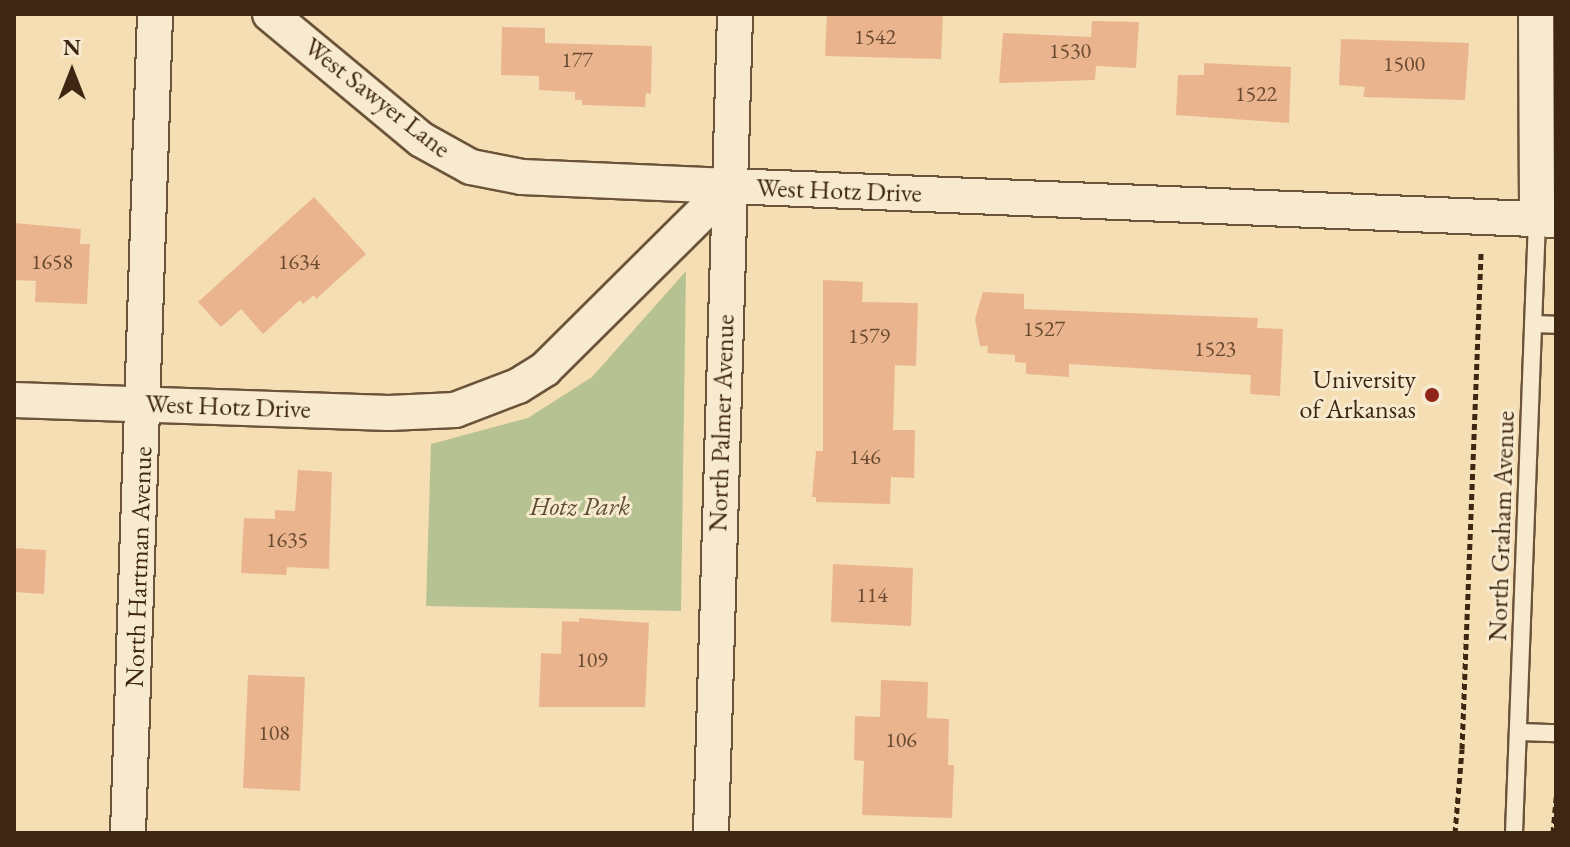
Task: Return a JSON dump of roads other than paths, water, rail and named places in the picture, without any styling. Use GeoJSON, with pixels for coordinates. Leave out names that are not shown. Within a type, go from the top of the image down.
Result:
{"type":"FeatureCollection","features":[{"type":"Feature","properties":{"kind":"street","name":"North Hartman Avenue"},"geometry":{"type":"LineString","coordinates":[[128,833],[145,404],[155,14]]}},
{"type":"Feature","properties":{"kind":"street","name":"West Sawyer Lane"},"geometry":{"type":"LineString","coordinates":[[270,14],[422,140],[471,167],[522,177],[729,186]]}},
{"type":"Feature","properties":{"kind":"street","name":"North Palmer Avenue"},"geometry":{"type":"LineString","coordinates":[[711,833],[735,14]]}},
{"type":"Feature","properties":{"kind":"street"},"geometry":{"type":"LineString","coordinates":[[1536,14],[1546,220]]}},
{"type":"Feature","properties":{"kind":"street","name":"West Hotz Drive"},"geometry":{"type":"LineString","coordinates":[[14,400],[420,413],[455,410],[487,400],[545,369],[729,186],[1546,220]]}},
{"type":"Feature","properties":{"kind":"lane","name":"North Graham Avenue"},"geometry":{"type":"LineString","coordinates":[[1514,833],[1533,324],[1546,220]]}},
{"type":"Feature","properties":{"kind":"lane"},"geometry":{"type":"LineString","coordinates":[[1533,324],[1556,325]]}},
{"type":"Feature","properties":{"kind":"lane"},"geometry":{"type":"LineString","coordinates":[[1520,732],[1556,733]]}},
{"type":"Feature","properties":{"kind":"place","name":"University of Arkansas"},"geometry":{"type":"Point","coordinates":[1432,395]}},
{"type":"Feature","properties":{"kind":"park label","name":"Hotz Park"},"geometry":{"type":"Point","coordinates":[580,507]}}]}
